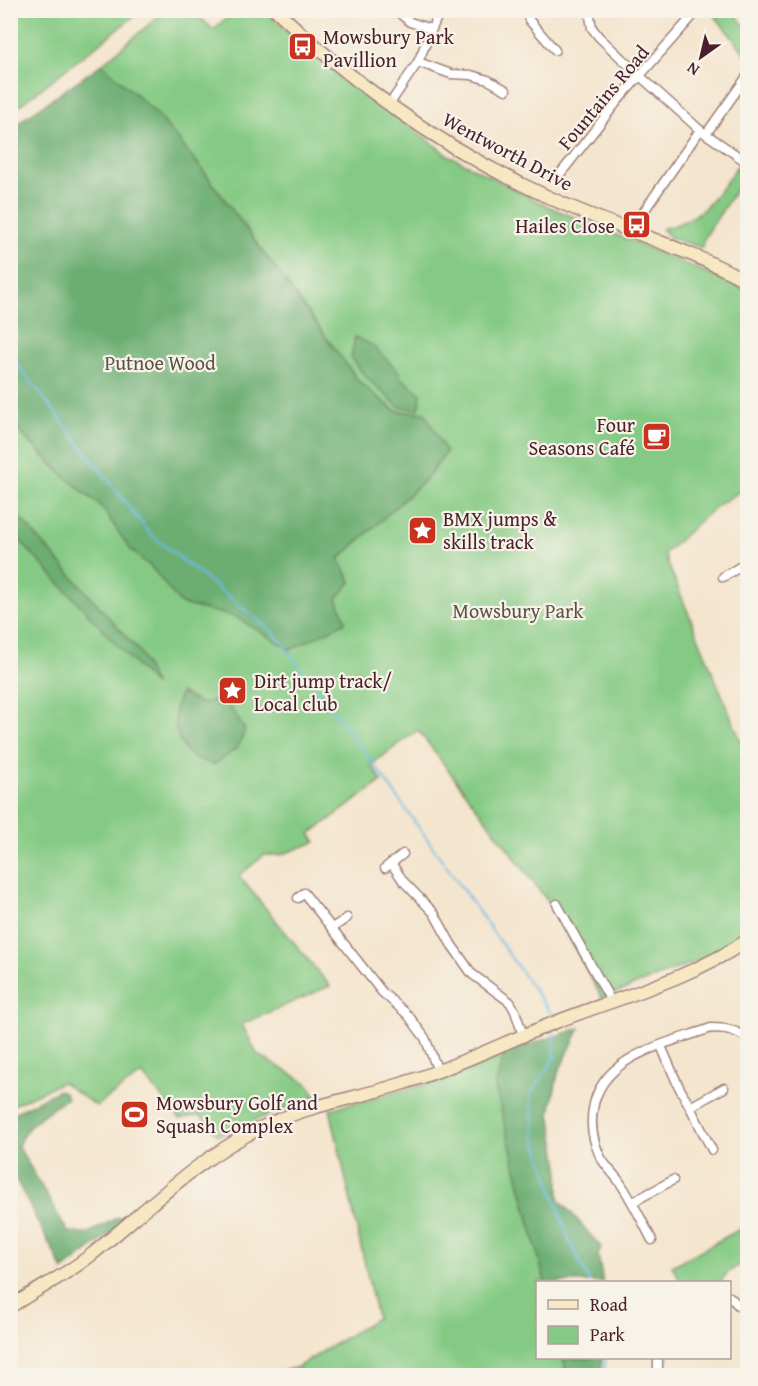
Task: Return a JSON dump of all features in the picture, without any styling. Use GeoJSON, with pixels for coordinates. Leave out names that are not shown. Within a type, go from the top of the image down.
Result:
{"type":"FeatureCollection","features":[{"type":"Feature","properties":{"kind":"main road","name":"Wentworth Drive"},"geometry":{"type":"LineString","coordinates":[[276,10],[309,42],[389,105],[448,144],[546,196],[687,253],[747,282]]}},
{"type":"Feature","properties":{"kind":"main road"},"geometry":{"type":"LineString","coordinates":[[10,1307],[88,1257],[187,1175],[248,1134],[302,1111],[405,1083],[438,1071],[552,1023],[698,968],[747,940]]}},
{"type":"Feature","properties":{"kind":"street"},"geometry":{"type":"LineString","coordinates":[[396,10],[410,22],[431,29]]}},
{"type":"Feature","properties":{"kind":"street"},"geometry":{"type":"LineString","coordinates":[[389,105],[418,62],[440,10]]}},
{"type":"Feature","properties":{"kind":"street"},"geometry":{"type":"LineString","coordinates":[[526,10],[528,20],[555,50]]}},
{"type":"Feature","properties":{"kind":"street"},"geometry":{"type":"LineString","coordinates":[[589,10],[592,28],[599,37],[703,132],[747,163]]}},
{"type":"Feature","properties":{"kind":"street","name":"Fountains Road"},"geometry":{"type":"LineString","coordinates":[[557,178],[640,76],[698,10]]}},
{"type":"Feature","properties":{"kind":"street"},"geometry":{"type":"LineString","coordinates":[[418,62],[452,74],[471,75],[488,80],[506,90]]}},
{"type":"Feature","properties":{"kind":"street"},"geometry":{"type":"LineString","coordinates":[[642,214],[747,75]]}},
{"type":"Feature","properties":{"kind":"street"},"geometry":{"type":"LineString","coordinates":[[723,577],[745,563],[747,576]]}},
{"type":"Feature","properties":{"kind":"street"},"geometry":{"type":"LineString","coordinates":[[403,854],[388,865],[434,913],[451,944],[472,974],[510,1002],[523,1035]]}},
{"type":"Feature","properties":{"kind":"street"},"geometry":{"type":"LineString","coordinates":[[298,897],[304,893],[382,992],[408,1015],[425,1038],[438,1071]]}},
{"type":"Feature","properties":{"kind":"street"},"geometry":{"type":"LineString","coordinates":[[557,904],[611,1001]]}},
{"type":"Feature","properties":{"kind":"street"},"geometry":{"type":"LineString","coordinates":[[332,928],[347,918]]}},
{"type":"Feature","properties":{"kind":"street"},"geometry":{"type":"LineString","coordinates":[[652,1240],[633,1202],[602,1160],[595,1144],[592,1116],[594,1104],[605,1079],[615,1069],[637,1055],[711,1028],[725,1028],[739,1032],[747,1039]]}},
{"type":"Feature","properties":{"kind":"street"},"geometry":{"type":"LineString","coordinates":[[661,1046],[678,1085],[712,1150]]}},
{"type":"Feature","properties":{"kind":"street"},"geometry":{"type":"LineString","coordinates":[[690,1107],[724,1088]]}},
{"type":"Feature","properties":{"kind":"street"},"geometry":{"type":"LineString","coordinates":[[633,1202],[672,1180]]}},
{"type":"Feature","properties":{"kind":"street"},"geometry":{"type":"LineString","coordinates":[[731,1298],[747,1317]]}},
{"type":"Feature","properties":{"kind":"street"},"geometry":{"type":"LineString","coordinates":[[658,1359],[658,1376]]}},
{"type":"Feature","properties":{"kind":"green space"},"geometry":{"type":"Polygon","coordinates":[[[11,10],[141,10],[141,11],[11,112],[11,10]]]}},
{"type":"Feature","properties":{"kind":"green space","name":"Mowsbury Park"},"geometry":{"type":"Polygon","coordinates":[[[165,11],[193,11],[214,30],[233,11],[265,11],[299,43],[448,155],[545,205],[748,290],[747,487],[715,507],[664,554],[747,756],[747,928],[710,956],[602,998],[552,907],[418,730],[371,765],[382,781],[310,834],[316,842],[280,855],[264,855],[239,876],[330,986],[242,1024],[257,1054],[307,1083],[316,1096],[218,1135],[200,1115],[180,1119],[142,1074],[96,1106],[62,1082],[11,1106],[10,423],[64,476],[101,506],[337,598],[351,582],[339,559],[428,477],[446,453],[425,413],[396,411],[360,383],[202,169],[158,115],[102,64],[165,11]]]}},
{"type":"Feature","properties":{"kind":"green space"},"geometry":{"type":"Polygon","coordinates":[[[711,11],[733,11],[747,29],[747,56],[711,11]]]}},
{"type":"Feature","properties":{"kind":"green space","name":"Putnoe Wood"},"geometry":{"type":"Polygon","coordinates":[[[102,64],[158,115],[202,169],[360,383],[395,411],[425,413],[446,452],[428,477],[339,559],[351,582],[337,598],[346,622],[290,650],[236,617],[181,604],[152,568],[130,549],[101,506],[64,476],[11,423],[11,128],[102,64]]]}},
{"type":"Feature","properties":{"kind":"green space"},"geometry":{"type":"Polygon","coordinates":[[[738,165],[747,172],[703,240],[703,248],[671,238],[662,229],[688,220],[707,206],[738,165]]]}},
{"type":"Feature","properties":{"kind":"green space"},"geometry":{"type":"Polygon","coordinates":[[[355,337],[372,345],[399,372],[400,377],[421,394],[419,409],[399,407],[365,376],[351,357],[355,337]]]}},
{"type":"Feature","properties":{"kind":"green space"},"geometry":{"type":"Polygon","coordinates":[[[11,503],[20,518],[140,652],[155,686],[11,531],[11,503]]]}},
{"type":"Feature","properties":{"kind":"green space"},"geometry":{"type":"Polygon","coordinates":[[[181,693],[201,704],[215,700],[228,704],[245,730],[238,747],[214,765],[191,756],[185,750],[177,734],[175,717],[181,693]]]}},
{"type":"Feature","properties":{"kind":"green space"},"geometry":{"type":"Polygon","coordinates":[[[580,1028],[558,1073],[550,1113],[559,1166],[559,1199],[601,1247],[598,1256],[603,1281],[545,1281],[495,1086],[505,1052],[580,1028]]]}},
{"type":"Feature","properties":{"kind":"green space"},"geometry":{"type":"Polygon","coordinates":[[[505,1052],[495,1086],[545,1281],[536,1281],[536,1359],[563,1359],[567,1375],[252,1376],[296,1368],[377,1318],[330,1109],[420,1086],[505,1052]]]}},
{"type":"Feature","properties":{"kind":"green space"},"geometry":{"type":"Polygon","coordinates":[[[59,1090],[64,1092],[67,1098],[32,1125],[21,1138],[18,1146],[68,1232],[89,1233],[118,1217],[128,1220],[63,1270],[11,1170],[10,1115],[59,1090]]]}},
{"type":"Feature","properties":{"kind":"green space"},"geometry":{"type":"Polygon","coordinates":[[[744,1227],[747,1232],[747,1262],[729,1272],[722,1281],[680,1281],[672,1266],[744,1227]]]}},
{"type":"Feature","properties":{"kind":"green space"},"geometry":{"type":"Polygon","coordinates":[[[563,1359],[602,1359],[601,1375],[567,1375],[563,1359]]]}},
{"type":"Feature","properties":{"kind":"waterway"},"geometry":{"type":"LineString","coordinates":[[10,355],[150,534],[274,633],[378,770],[552,1015],[552,1019]]}},
{"type":"Feature","properties":{"kind":"waterway"},"geometry":{"type":"LineString","coordinates":[[553,1027],[555,1057],[530,1095],[535,1138],[569,1240],[590,1281]]}},
{"type":"Feature","properties":{"kind":"waterway"},"geometry":{"type":"LineString","coordinates":[[603,1376],[606,1359]]}},
{"type":"Feature","properties":{"kind":"place","name":"Mowsbury Park Pavillion"},"geometry":{"type":"Point","coordinates":[302,47]}},
{"type":"Feature","properties":{"kind":"place","name":"Hailes Close"},"geometry":{"type":"Point","coordinates":[636,225]}},
{"type":"Feature","properties":{"kind":"place","name":"Four Seasons Café"},"geometry":{"type":"Point","coordinates":[656,436]}},
{"type":"Feature","properties":{"kind":"place","name":"BMX jumps & skills track"},"geometry":{"type":"Point","coordinates":[422,530]}},
{"type":"Feature","properties":{"kind":"place","name":"Dirt jump track/ Local club"},"geometry":{"type":"Point","coordinates":[233,691]}},
{"type":"Feature","properties":{"kind":"place","name":"Mowsbury Golf and Squash Complex"},"geometry":{"type":"Point","coordinates":[135,1114]}}]}
